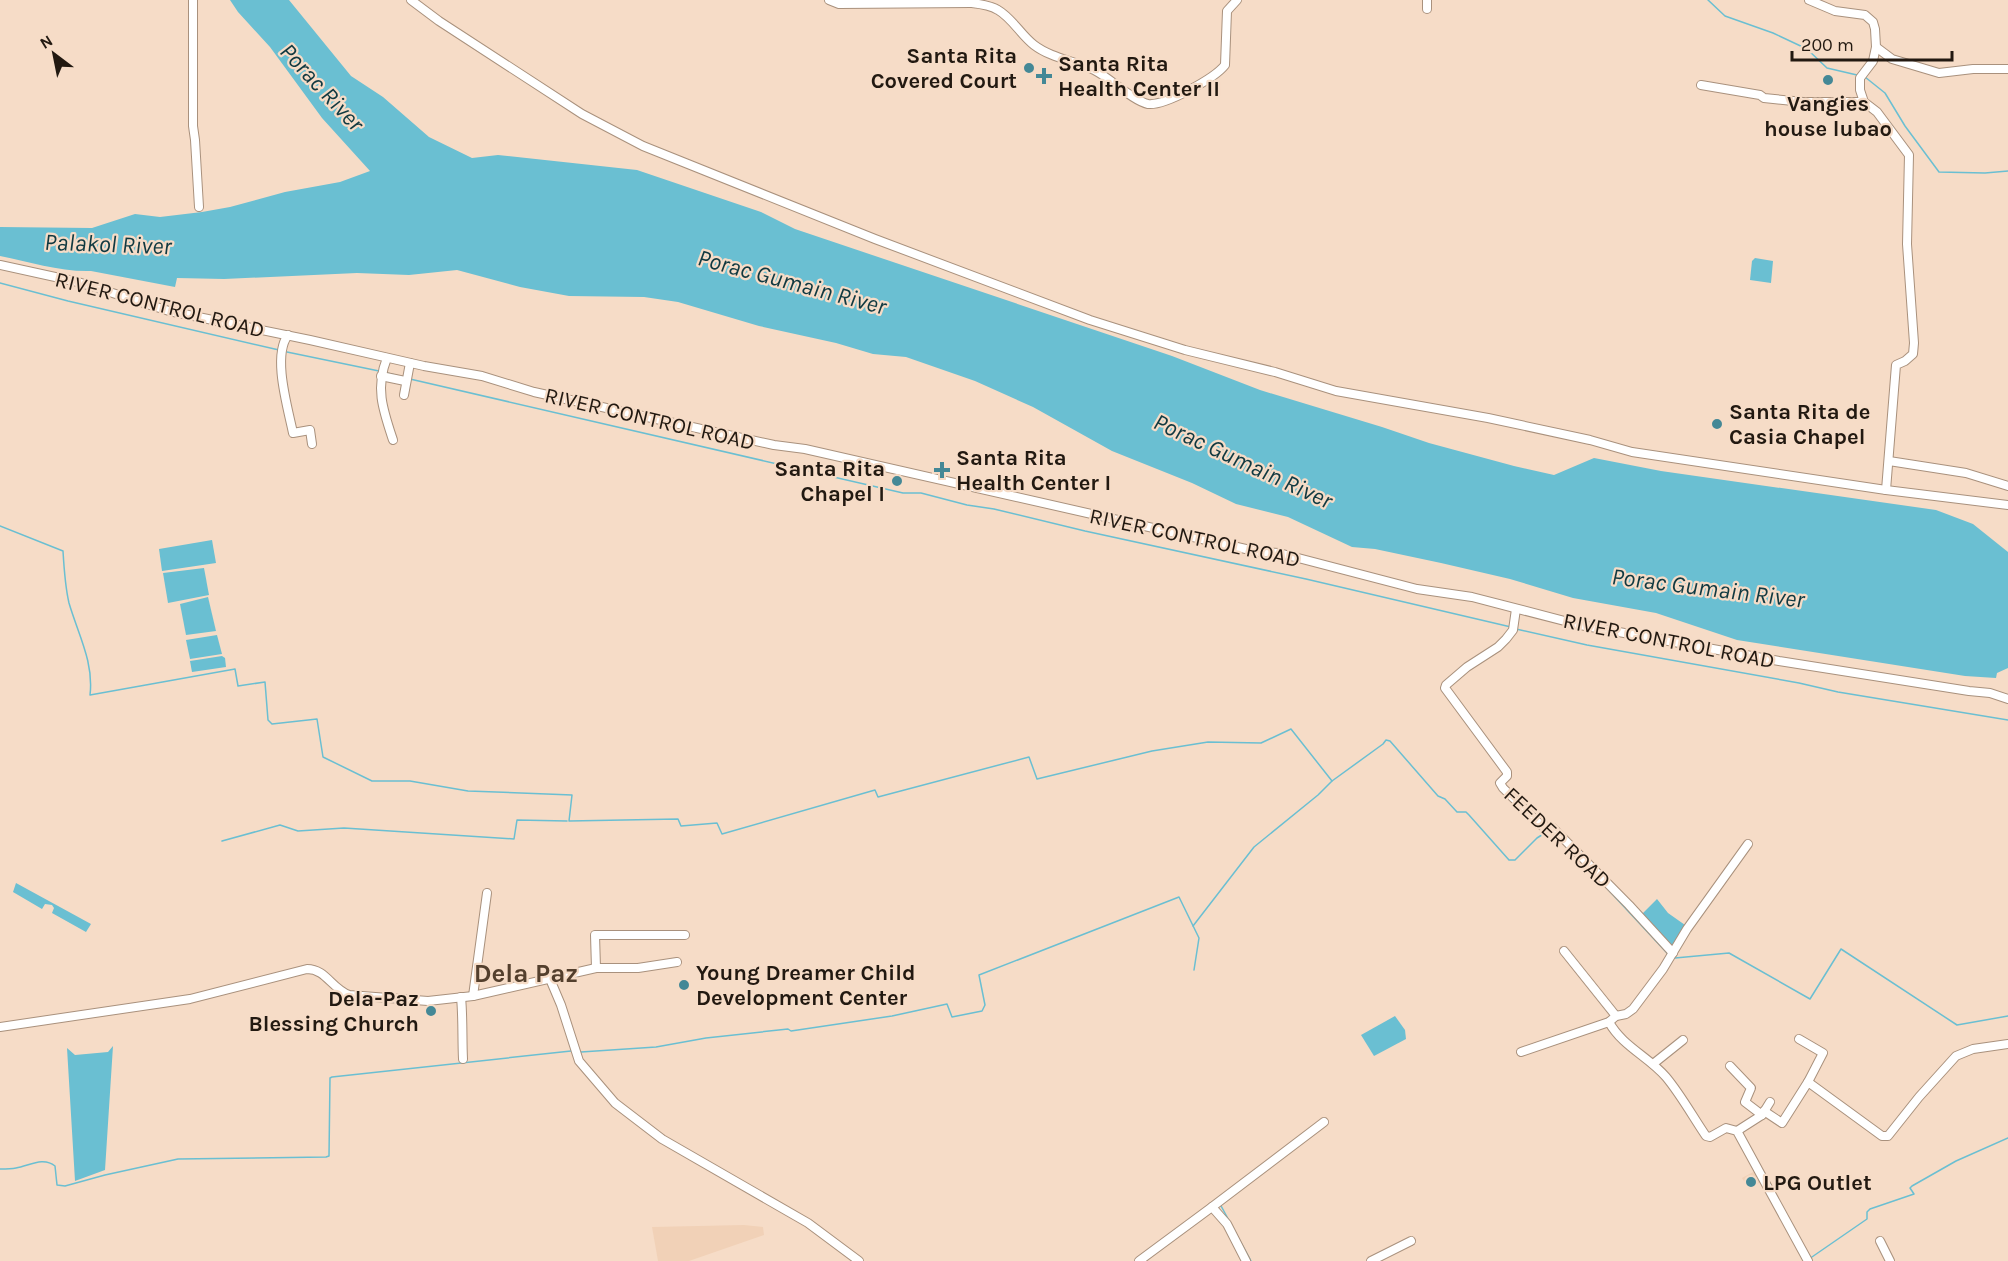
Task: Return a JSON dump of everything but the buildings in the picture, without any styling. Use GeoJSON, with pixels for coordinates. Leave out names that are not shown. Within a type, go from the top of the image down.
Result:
{"type":"FeatureCollection","features":[{"type":"Feature","properties":{"kind":"street"},"geometry":{"type":"LineString","coordinates":[[193,0],[193,126],[199,207]]}},
{"type":"Feature","properties":{"kind":"street"},"geometry":{"type":"LineString","coordinates":[[411,0],[439,21],[582,114],[643,146],[875,239],[1090,320],[1185,350],[1275,372],[1336,391],[1488,418],[1590,440],[1632,452],[1886,490],[2008,505]]}},
{"type":"Feature","properties":{"kind":"street"},"geometry":{"type":"LineString","coordinates":[[828,0],[839,4],[971,3],[988,6],[999,10],[1035,46],[1094,70],[1149,104],[1180,94],[1213,78],[1225,65],[1227,11],[1237,0]]}},
{"type":"Feature","properties":{"kind":"street"},"geometry":{"type":"LineString","coordinates":[[1427,0],[1427,9]]}},
{"type":"Feature","properties":{"kind":"street"},"geometry":{"type":"LineString","coordinates":[[1809,0],[1835,11],[1865,15],[1873,22],[1876,47],[1873,61],[1860,78],[1860,90],[1864,102],[1877,112],[1909,155],[1907,244],[1913,354],[1896,365],[1886,490]]}},
{"type":"Feature","properties":{"kind":"street"},"geometry":{"type":"LineString","coordinates":[[1876,47],[1892,60],[1939,73],[1973,69],[2008,69]]}},
{"type":"Feature","properties":{"kind":"street"},"geometry":{"type":"LineString","coordinates":[[1701,85],[1760,95],[1764,98],[1803,102],[1864,102]]}},
{"type":"Feature","properties":{"kind":"street","name":"RIVER CONTROL ROAD"},"geometry":{"type":"LineString","coordinates":[[0,265],[78,282],[169,311],[410,363],[482,376],[534,392],[774,445],[805,449],[1259,552],[1278,553],[1417,588],[1472,597],[1580,625],[1958,690],[1990,693],[2008,699]]}},
{"type":"Feature","properties":{"kind":"street"},"geometry":{"type":"LineString","coordinates":[[288,335],[281,351],[293,433],[310,430],[312,444]]}},
{"type":"Feature","properties":{"kind":"street"},"geometry":{"type":"LineString","coordinates":[[387,358],[381,376],[382,404],[393,440]]}},
{"type":"Feature","properties":{"kind":"street"},"geometry":{"type":"LineString","coordinates":[[405,395],[405,381],[410,363]]}},
{"type":"Feature","properties":{"kind":"street"},"geometry":{"type":"LineString","coordinates":[[381,376],[405,381]]}},
{"type":"Feature","properties":{"kind":"street"},"geometry":{"type":"LineString","coordinates":[[1888,461],[1966,473],[2008,486]]}},
{"type":"Feature","properties":{"kind":"street","name":"FEEDER ROAD"},"geometry":{"type":"LineString","coordinates":[[1516,609],[1513,630],[1506,639],[1498,647],[1467,667],[1445,688],[1507,772],[1507,776],[1500,783],[1503,788],[1542,826],[1553,828],[1622,898],[1671,955]]}},
{"type":"Feature","properties":{"kind":"street"},"geometry":{"type":"LineString","coordinates":[[1521,1052],[1609,1022],[1616,1016],[1626,1014],[1633,1009],[1748,843]]}},
{"type":"Feature","properties":{"kind":"street"},"geometry":{"type":"LineString","coordinates":[[473,996],[487,893]]}},
{"type":"Feature","properties":{"kind":"street"},"geometry":{"type":"LineString","coordinates":[[596,968],[595,935],[685,935]]}},
{"type":"Feature","properties":{"kind":"street"},"geometry":{"type":"LineString","coordinates":[[1564,951],[1616,1016]]}},
{"type":"Feature","properties":{"kind":"street"},"geometry":{"type":"LineString","coordinates":[[0,1027],[190,999],[307,969],[320,971],[338,991],[349,995],[428,1001],[473,996],[596,968],[638,968],[677,962]]}},
{"type":"Feature","properties":{"kind":"street"},"geometry":{"type":"LineString","coordinates":[[550,979],[579,1061],[615,1103],[662,1139],[808,1223],[860,1261]]}},
{"type":"Feature","properties":{"kind":"street"},"geometry":{"type":"LineString","coordinates":[[461,997],[464,1030],[461,1038],[463,1059]]}},
{"type":"Feature","properties":{"kind":"street"},"geometry":{"type":"LineString","coordinates":[[1609,1022],[1635,1052],[1653,1064],[1666,1077],[1706,1136],[1710,1137],[1726,1128],[1737,1131],[1808,1261]]}},
{"type":"Feature","properties":{"kind":"street"},"geometry":{"type":"LineString","coordinates":[[1730,1066],[1751,1088],[1745,1102],[1782,1123],[1823,1053],[1799,1039]]}},
{"type":"Feature","properties":{"kind":"street"},"geometry":{"type":"LineString","coordinates":[[1653,1064],[1683,1040]]}},
{"type":"Feature","properties":{"kind":"street"},"geometry":{"type":"LineString","coordinates":[[1808,1082],[1882,1136],[1888,1136],[1956,1056],[1973,1049],[2008,1044]]}},
{"type":"Feature","properties":{"kind":"street"},"geometry":{"type":"LineString","coordinates":[[1737,1131],[1763,1113],[1770,1102]]}},
{"type":"Feature","properties":{"kind":"street"},"geometry":{"type":"LineString","coordinates":[[1138,1261],[1212,1208],[1324,1122]]}},
{"type":"Feature","properties":{"kind":"street"},"geometry":{"type":"LineString","coordinates":[[1212,1208],[1227,1224],[1246,1261]]}},
{"type":"Feature","properties":{"kind":"street"},"geometry":{"type":"LineString","coordinates":[[1371,1261],[1411,1241]]}},
{"type":"Feature","properties":{"kind":"street"},"geometry":{"type":"LineString","coordinates":[[1880,1241],[1890,1261]]}},
{"type":"Feature","properties":{"kind":"shaded area"},"geometry":{"type":"Polygon","coordinates":[[[1757,1170],[1762,1181],[1749,1189],[1742,1178],[1757,1170]]]}},
{"type":"Feature","properties":{"kind":"shaded area"},"geometry":{"type":"Polygon","coordinates":[[[744,1225],[763,1227],[764,1235],[689,1261],[658,1261],[652,1227],[744,1225]]]}},
{"type":"Feature","properties":{"kind":"water"},"geometry":{"type":"Polygon","coordinates":[[[230,0],[289,0],[351,76],[383,97],[429,137],[472,158],[498,155],[637,170],[761,212],[795,229],[1172,356],[1260,390],[1429,443],[1514,466],[1554,475],[1594,458],[1661,471],[1936,510],[1973,524],[2008,552],[2008,668],[1997,673],[1996,678],[1965,676],[1737,640],[1656,613],[1573,598],[1510,579],[1441,563],[1375,549],[1352,547],[1288,517],[1236,504],[1192,483],[1112,451],[1033,407],[975,381],[906,357],[873,354],[836,343],[759,326],[678,302],[644,297],[569,296],[520,287],[457,270],[409,275],[357,273],[224,279],[177,278],[175,287],[91,271],[57,268],[0,256],[0,227],[92,228],[135,214],[160,217],[202,212],[285,192],[340,182],[370,171],[322,118],[270,47],[230,0]]]}},
{"type":"Feature","properties":{"kind":"water"},"geometry":{"type":"Polygon","coordinates":[[[1755,258],[1773,261],[1771,283],[1750,280],[1752,261],[1755,258]]]}},
{"type":"Feature","properties":{"kind":"water"},"geometry":{"type":"Polygon","coordinates":[[[212,540],[216,563],[162,571],[159,549],[212,540]]]}},
{"type":"Feature","properties":{"kind":"water"},"geometry":{"type":"Polygon","coordinates":[[[204,568],[209,595],[168,603],[163,573],[204,568]]]}},
{"type":"Feature","properties":{"kind":"water"},"geometry":{"type":"Polygon","coordinates":[[[208,597],[216,631],[186,635],[180,604],[208,597]]]}},
{"type":"Feature","properties":{"kind":"water"},"geometry":{"type":"Polygon","coordinates":[[[217,635],[222,654],[190,659],[186,640],[217,635]]]}},
{"type":"Feature","properties":{"kind":"water"},"geometry":{"type":"Polygon","coordinates":[[[222,656],[225,658],[226,667],[192,672],[190,661],[222,656]]]}},
{"type":"Feature","properties":{"kind":"water"},"geometry":{"type":"Polygon","coordinates":[[[16,883],[91,924],[86,932],[52,913],[54,908],[52,905],[45,904],[42,909],[13,892],[16,883]]]}},
{"type":"Feature","properties":{"kind":"water"},"geometry":{"type":"Polygon","coordinates":[[[1657,899],[1668,913],[1685,925],[1673,948],[1643,916],[1643,913],[1657,899]]]}},
{"type":"Feature","properties":{"kind":"water"},"geometry":{"type":"Polygon","coordinates":[[[1395,1016],[1405,1030],[1406,1039],[1374,1056],[1361,1035],[1395,1016]]]}},
{"type":"Feature","properties":{"kind":"water"},"geometry":{"type":"Polygon","coordinates":[[[113,1046],[105,1170],[75,1181],[67,1048],[75,1055],[108,1052],[113,1046]]]}},
{"type":"Feature","properties":{"kind":"waterway"},"geometry":{"type":"LineString","coordinates":[[1708,0],[1725,16],[1773,33],[1807,49],[1827,68],[1857,75]]}},
{"type":"Feature","properties":{"kind":"waterway"},"geometry":{"type":"LineString","coordinates":[[1865,77],[1885,93],[1905,126],[1939,172],[2008,171]]}},
{"type":"Feature","properties":{"kind":"waterway"},"geometry":{"type":"LineString","coordinates":[[0,283],[279,350]]}},
{"type":"Feature","properties":{"kind":"waterway"},"geometry":{"type":"LineString","coordinates":[[287,352],[379,371]]}},
{"type":"Feature","properties":{"kind":"waterway"},"geometry":{"type":"LineString","coordinates":[[387,373],[399,376]]}},
{"type":"Feature","properties":{"kind":"waterway"},"geometry":{"type":"LineString","coordinates":[[410,379],[903,493],[921,493],[967,505],[994,509],[1511,627]]}},
{"type":"Feature","properties":{"kind":"waterway"},"geometry":{"type":"LineString","coordinates":[[0,526],[63,551],[69,603],[90,671],[90,695],[235,669],[238,686],[265,682],[268,720],[272,724],[317,719],[323,757],[372,781],[410,781],[468,791],[572,795],[569,821],[678,819],[681,826],[717,823],[722,834],[875,790],[878,797],[1029,757],[1037,779],[1152,751],[1208,742],[1261,743],[1291,729],[1332,781]]}},
{"type":"Feature","properties":{"kind":"waterway"},"geometry":{"type":"LineString","coordinates":[[1516,629],[1587,645],[1838,692],[2008,720]]}},
{"type":"Feature","properties":{"kind":"waterway"},"geometry":{"type":"LineString","coordinates":[[1193,926],[1254,847],[1332,781],[1386,740],[1390,741],[1438,796],[1445,799],[1457,812],[1466,812],[1509,860],[1515,860],[1537,838],[1548,831]]}},
{"type":"Feature","properties":{"kind":"waterway"},"geometry":{"type":"LineString","coordinates":[[222,841],[280,825],[298,831],[344,828],[514,839],[517,820],[567,821]]}},
{"type":"Feature","properties":{"kind":"waterway"},"geometry":{"type":"LineString","coordinates":[[1602,883],[1668,954]]}},
{"type":"Feature","properties":{"kind":"waterway"},"geometry":{"type":"LineString","coordinates":[[581,1052],[656,1047],[706,1038],[788,1029],[791,1031],[892,1016],[947,1004],[952,1017],[982,1011],[985,1005],[979,975],[1179,897],[1199,938],[1194,970]]}},
{"type":"Feature","properties":{"kind":"waterway"},"geometry":{"type":"LineString","coordinates":[[1675,958],[1729,953],[1810,999],[1841,949],[1957,1025],[2008,1016]]}},
{"type":"Feature","properties":{"kind":"waterway"},"geometry":{"type":"LineString","coordinates":[[0,1169],[36,1162],[50,1163],[55,1166],[57,1185],[65,1186],[178,1159],[326,1157],[329,1156],[330,1078],[332,1077],[571,1051]]}},
{"type":"Feature","properties":{"kind":"waterway"},"geometry":{"type":"LineString","coordinates":[[1809,1259],[1867,1219],[1867,1212],[1870,1209],[1914,1194],[1910,1188],[1912,1186],[1956,1161],[2008,1138]]}},
{"type":"Feature","properties":{"kind":"waterway"},"geometry":{"type":"LineString","coordinates":[[1220,1204],[1251,1261]]}},
{"type":"Feature","properties":{"kind":"place","name":"Santa Rita Covered Court"},"geometry":{"type":"Point","coordinates":[1029,68]}},
{"type":"Feature","properties":{"kind":"place","name":"Santa Rita Health Center II"},"geometry":{"type":"Point","coordinates":[1044,76]}},
{"type":"Feature","properties":{"kind":"place","name":"Vangies house lubao"},"geometry":{"type":"Point","coordinates":[1828,80]}},
{"type":"Feature","properties":{"kind":"place","name":"Santa Rita de Casia Chapel"},"geometry":{"type":"Point","coordinates":[1717,424]}},
{"type":"Feature","properties":{"kind":"place","name":"Santa Rita Health Center I"},"geometry":{"type":"Point","coordinates":[942,470]}},
{"type":"Feature","properties":{"kind":"place","name":"Santa Rita Chapel I"},"geometry":{"type":"Point","coordinates":[897,481]}},
{"type":"Feature","properties":{"kind":"place","name":"Young Dreamer Child Development Center"},"geometry":{"type":"Point","coordinates":[684,985]}},
{"type":"Feature","properties":{"kind":"place","name":"Dela-Paz Blessing Church"},"geometry":{"type":"Point","coordinates":[431,1011]}},
{"type":"Feature","properties":{"kind":"place","name":"LPG Outlet"},"geometry":{"type":"Point","coordinates":[1751,1182]}},
{"type":"Feature","properties":{"kind":"district","name":"Dela Paz"},"geometry":{"type":"Point","coordinates":[526,973]}},
{"type":"Feature","properties":{"kind":"water label","name":"Porac River"},"geometry":{"type":"Point","coordinates":[322,87]}},
{"type":"Feature","properties":{"kind":"water label","name":"Palakol River"},"geometry":{"type":"Point","coordinates":[108,244]}},
{"type":"Feature","properties":{"kind":"water label","name":"Porac Gumain River"},"geometry":{"type":"Point","coordinates":[792,282]}},
{"type":"Feature","properties":{"kind":"water label","name":"Porac Gumain River"},"geometry":{"type":"Point","coordinates":[1243,461]}},
{"type":"Feature","properties":{"kind":"water label","name":"Porac Gumain River"},"geometry":{"type":"Point","coordinates":[1708,588]}}]}
